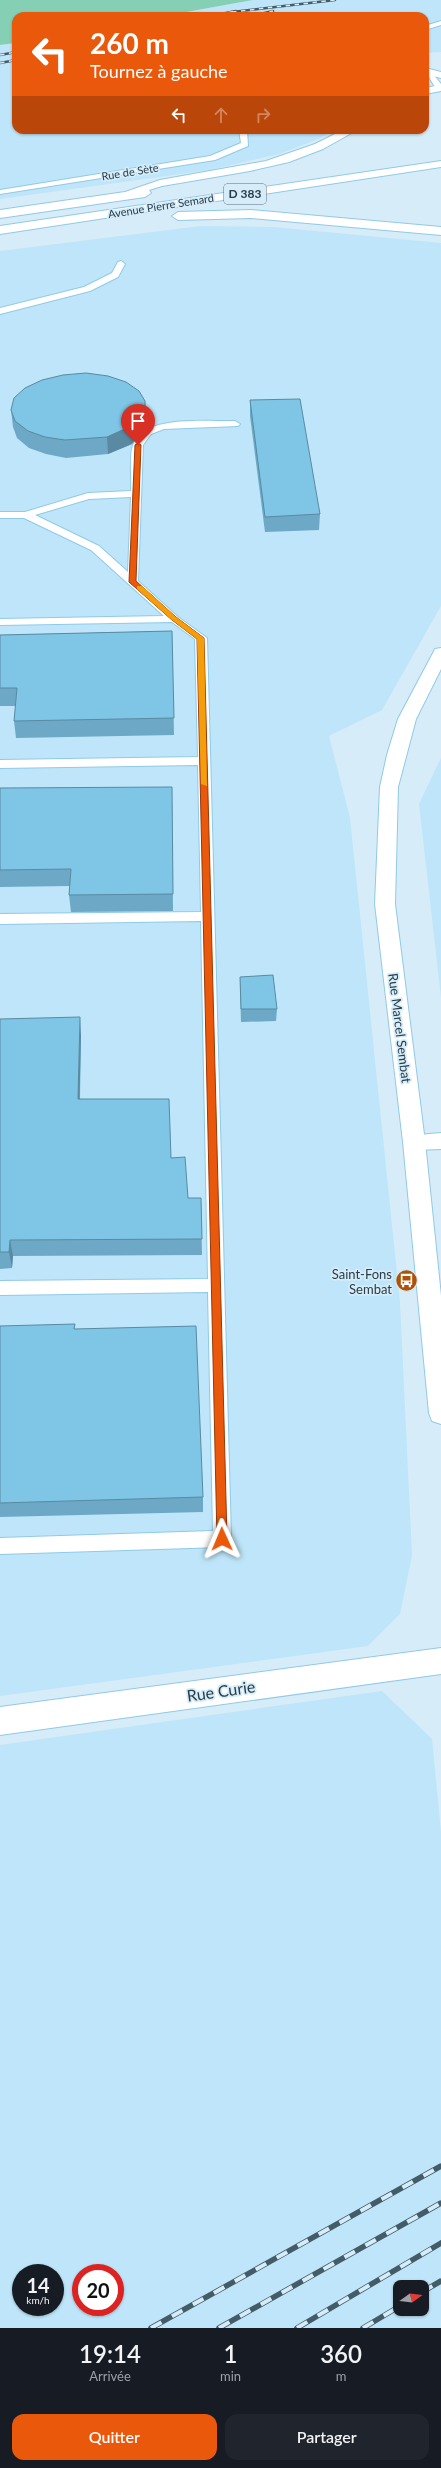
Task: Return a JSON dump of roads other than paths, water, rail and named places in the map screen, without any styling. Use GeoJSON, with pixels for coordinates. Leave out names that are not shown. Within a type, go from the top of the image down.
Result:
{"type":"FeatureCollection","features":[{"type":"Feature","properties":{"kind":"main road"},"geometry":{"type":"LineString","coordinates":[[429,70],[441,75]]}},
{"type":"Feature","properties":{"kind":"main road"},"geometry":{"type":"LineString","coordinates":[[429,90],[440,88]]}},
{"type":"Feature","properties":{"kind":"main road"},"geometry":{"type":"LineString","coordinates":[[126,196],[147,185],[216,174],[289,158],[326,143],[343,134]]}},
{"type":"Feature","properties":{"kind":"main road","name":"Avenue Pierre Semard"},"geometry":{"type":"LineString","coordinates":[[0,230],[441,164]]}},
{"type":"Feature","properties":{"kind":"main road","name":"Avenue Pierre Semard"},"geometry":{"type":"LineString","coordinates":[[0,214],[276,174]]}},
{"type":"Feature","properties":{"kind":"main road"},"geometry":{"type":"LineString","coordinates":[[50,223],[90,226],[201,215],[251,214],[441,231]]}},
{"type":"Feature","properties":{"kind":"main road","name":"Rue Marcel Sembat"},"geometry":{"type":"LineString","coordinates":[[441,653],[407,719],[389,787],[385,904],[414,1142],[441,1413]]}},
{"type":"Feature","properties":{"kind":"main road"},"geometry":{"type":"LineString","coordinates":[[414,1142],[441,1141]]}},
{"type":"Feature","properties":{"kind":"main road","name":"Rue Curie"},"geometry":{"type":"LineString","coordinates":[[0,1721],[441,1661]]}},
{"type":"Feature","properties":{"kind":"lane"},"geometry":{"type":"LineString","coordinates":[[429,27],[441,23]]}},
{"type":"Feature","properties":{"kind":"lane"},"geometry":{"type":"LineString","coordinates":[[429,72],[440,88]]}},
{"type":"Feature","properties":{"kind":"lane","name":"Rue de Sète"},"geometry":{"type":"LineString","coordinates":[[0,192],[212,158],[245,144],[244,134]]}},
{"type":"Feature","properties":{"kind":"lane"},"geometry":{"type":"LineString","coordinates":[[0,311],[87,289],[115,275],[121,264]]}},
{"type":"Feature","properties":{"kind":"lane"},"geometry":{"type":"LineString","coordinates":[[132,582],[138,445],[148,432],[163,426],[235,424]]}},
{"type":"Feature","properties":{"kind":"lane"},"geometry":{"type":"LineString","coordinates":[[0,515],[26,515],[88,496],[136,494]]}},
{"type":"Feature","properties":{"kind":"lane"},"geometry":{"type":"LineString","coordinates":[[0,1546],[222,1539],[201,638],[174,619],[95,548],[26,515]]}},
{"type":"Feature","properties":{"kind":"lane"},"geometry":{"type":"LineString","coordinates":[[0,622],[174,619]]}},
{"type":"Feature","properties":{"kind":"lane"},"geometry":{"type":"LineString","coordinates":[[0,764],[204,761]]}},
{"type":"Feature","properties":{"kind":"lane"},"geometry":{"type":"LineString","coordinates":[[0,919],[208,916]]}},
{"type":"Feature","properties":{"kind":"lane"},"geometry":{"type":"LineString","coordinates":[[0,1288],[216,1285]]}},
{"type":"Feature","properties":{"kind":"railway"},"geometry":{"type":"LineString","coordinates":[[232,12],[335,0]]}},
{"type":"Feature","properties":{"kind":"railway"},"geometry":{"type":"LineString","coordinates":[[231,12],[236,11]]}},
{"type":"Feature","properties":{"kind":"railway"},"geometry":{"type":"LineString","coordinates":[[269,12],[273,11]]}},
{"type":"Feature","properties":{"kind":"railway"},"geometry":{"type":"LineString","coordinates":[[0,55],[12,53]]}},
{"type":"Feature","properties":{"kind":"railway"},"geometry":{"type":"LineString","coordinates":[[0,63],[12,61]]}},
{"type":"Feature","properties":{"kind":"railway"},"geometry":{"type":"LineString","coordinates":[[151,2328],[441,2166]]}},
{"type":"Feature","properties":{"kind":"railway"},"geometry":{"type":"LineString","coordinates":[[219,2328],[441,2203]]}},
{"type":"Feature","properties":{"kind":"railway"},"geometry":{"type":"LineString","coordinates":[[297,2328],[441,2243]]}},
{"type":"Feature","properties":{"kind":"railway"},"geometry":{"type":"LineString","coordinates":[[429,2288],[441,2281]]}},
{"type":"Feature","properties":{"kind":"railway"},"geometry":{"type":"LineString","coordinates":[[363,2328],[393,2310]]}},
{"type":"Feature","properties":{"kind":"place","name":"Saint-Fons Sembat"},"geometry":{"type":"Point","coordinates":[407,1281]}}]}
